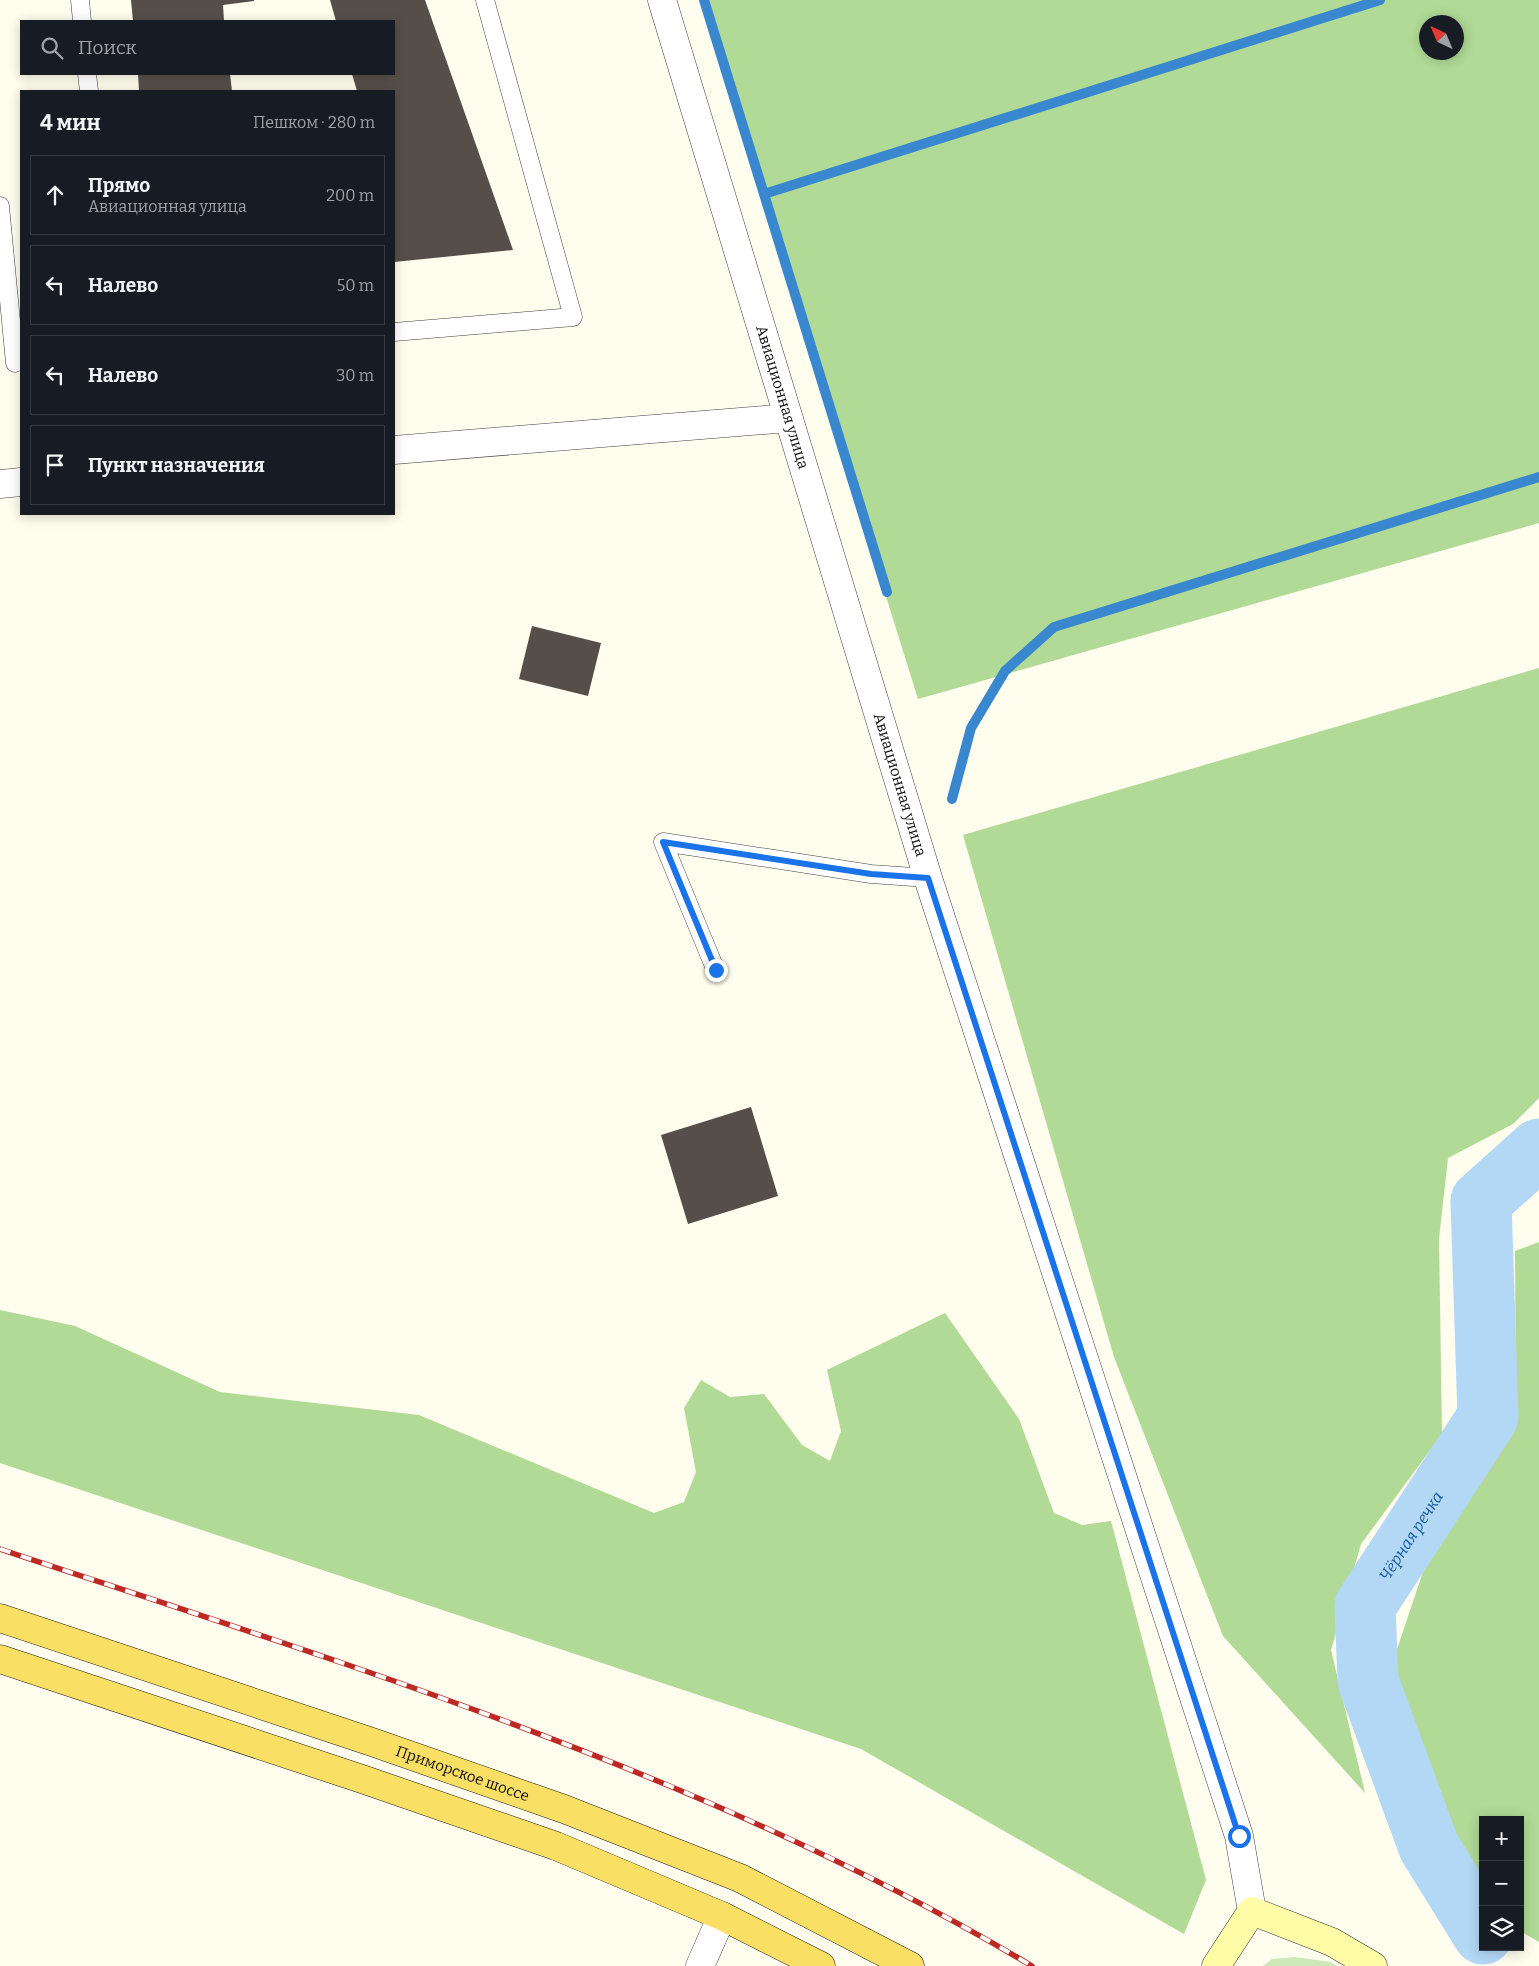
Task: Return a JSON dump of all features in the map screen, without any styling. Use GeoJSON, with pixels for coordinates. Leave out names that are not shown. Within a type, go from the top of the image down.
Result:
{"type":"FeatureCollection","features":[{"type":"Feature","properties":{"kind":"main road","name":"Приморское шоссе"},"geometry":{"type":"LineString","coordinates":[[0,1618],[372,1742],[564,1809],[740,1878],[910,1966]]}},
{"type":"Feature","properties":{"kind":"main road"},"geometry":{"type":"LineString","coordinates":[[0,1659],[362,1779],[556,1846],[722,1916],[821,1966]]}},
{"type":"Feature","properties":{"kind":"street","name":"Авиационная улица"},"geometry":{"type":"LineString","coordinates":[[662,0],[928,878],[1239,1836],[1252,1911]]}},
{"type":"Feature","properties":{"kind":"street"},"geometry":{"type":"LineString","coordinates":[[395,450],[788,418]]}},
{"type":"Feature","properties":{"kind":"street"},"geometry":{"type":"LineString","coordinates":[[0,484],[20,482]]}},
{"type":"Feature","properties":{"kind":"street"},"geometry":{"type":"LineString","coordinates":[[1216,1966],[1252,1911],[1332,1942],[1373,1966]]}},
{"type":"Feature","properties":{"kind":"street"},"geometry":{"type":"LineString","coordinates":[[700,1966],[722,1916]]}},
{"type":"Feature","properties":{"kind":"lane"},"geometry":{"type":"LineString","coordinates":[[80,0],[82,20]]}},
{"type":"Feature","properties":{"kind":"lane"},"geometry":{"type":"LineString","coordinates":[[395,332],[573,317],[485,0]]}},
{"type":"Feature","properties":{"kind":"lane"},"geometry":{"type":"LineString","coordinates":[[87,75],[89,90]]}},
{"type":"Feature","properties":{"kind":"lane"},"geometry":{"type":"LineString","coordinates":[[0,206],[12,363]]}},
{"type":"Feature","properties":{"kind":"lane"},"geometry":{"type":"LineString","coordinates":[[716,970],[663,842],[871,874],[928,878]]}},
{"type":"Feature","properties":{"kind":"green space"},"geometry":{"type":"Polygon","coordinates":[[[700,0],[1539,0],[1539,523],[918,699],[700,0]]]}},
{"type":"Feature","properties":{"kind":"green space"},"geometry":{"type":"Polygon","coordinates":[[[1539,668],[1539,1098],[1513,1124],[1448,1158],[1439,1239],[1442,1434],[1361,1544],[1331,1650],[1365,1793],[1223,1636],[1114,1357],[963,835],[1539,668]]]}},
{"type":"Feature","properties":{"kind":"green space"},"geometry":{"type":"Polygon","coordinates":[[[1539,1242],[1539,1942],[1524,1933],[1524,1816],[1479,1816],[1479,1883],[1444,1841],[1385,1685],[1424,1569],[1516,1418],[1515,1251],[1539,1242]]]}},
{"type":"Feature","properties":{"kind":"green space"},"geometry":{"type":"Polygon","coordinates":[[[0,1310],[75,1326],[220,1392],[419,1415],[654,1513],[684,1502],[696,1472],[684,1408],[701,1380],[730,1397],[764,1394],[802,1445],[830,1461],[841,1431],[827,1370],[945,1313],[1019,1419],[1054,1513],[1082,1525],[1111,1521],[1206,1880],[1184,1934],[861,1749],[0,1463],[0,1310]]]}},
{"type":"Feature","properties":{"kind":"green space"},"geometry":{"type":"Polygon","coordinates":[[[1295,1957],[1331,1962],[1337,1966],[1263,1966],[1272,1959],[1295,1957]]]}},
{"type":"Feature","properties":{"kind":"building"},"geometry":{"type":"Polygon","coordinates":[[[131,0],[254,0],[223,5],[224,20],[133,20],[131,0]]]}},
{"type":"Feature","properties":{"kind":"building"},"geometry":{"type":"Polygon","coordinates":[[[330,0],[425,0],[513,250],[395,262],[395,90],[357,90],[352,75],[395,75],[395,20],[336,20],[330,0]]]}},
{"type":"Feature","properties":{"kind":"building"},"geometry":{"type":"Polygon","coordinates":[[[138,75],[230,75],[232,90],[139,90],[138,75]]]}},
{"type":"Feature","properties":{"kind":"building"},"geometry":{"type":"Polygon","coordinates":[[[532,626],[601,643],[588,696],[519,679],[532,626]]]}},
{"type":"Feature","properties":{"kind":"building"},"geometry":{"type":"Polygon","coordinates":[[[751,1107],[778,1196],[688,1224],[661,1135],[751,1107]]]}},
{"type":"Feature","properties":{"kind":"waterway"},"geometry":{"type":"LineString","coordinates":[[704,0],[887,592]]}},
{"type":"Feature","properties":{"kind":"waterway"},"geometry":{"type":"LineString","coordinates":[[764,194],[1380,0]]}},
{"type":"Feature","properties":{"kind":"waterway"},"geometry":{"type":"LineString","coordinates":[[952,799],[971,728],[1005,671],[1054,627],[1539,477]]}},
{"type":"Feature","properties":{"kind":"waterway","name":"Чёрная речка"},"geometry":{"type":"LineString","coordinates":[[1479,1928],[1429,1847],[1368,1681],[1365,1606],[1488,1417],[1481,1201],[1539,1149]]}},
{"type":"Feature","properties":{"kind":"railway"},"geometry":{"type":"LineString","coordinates":[[0,1549],[397,1682],[528,1730],[658,1781],[785,1837],[910,1898],[1032,1966]]}},
{"type":"Feature","properties":{"kind":"route"},"geometry":{"type":"LineString","coordinates":[[716,970],[663,842],[871,874],[928,878],[1239,1836]]}}]}
